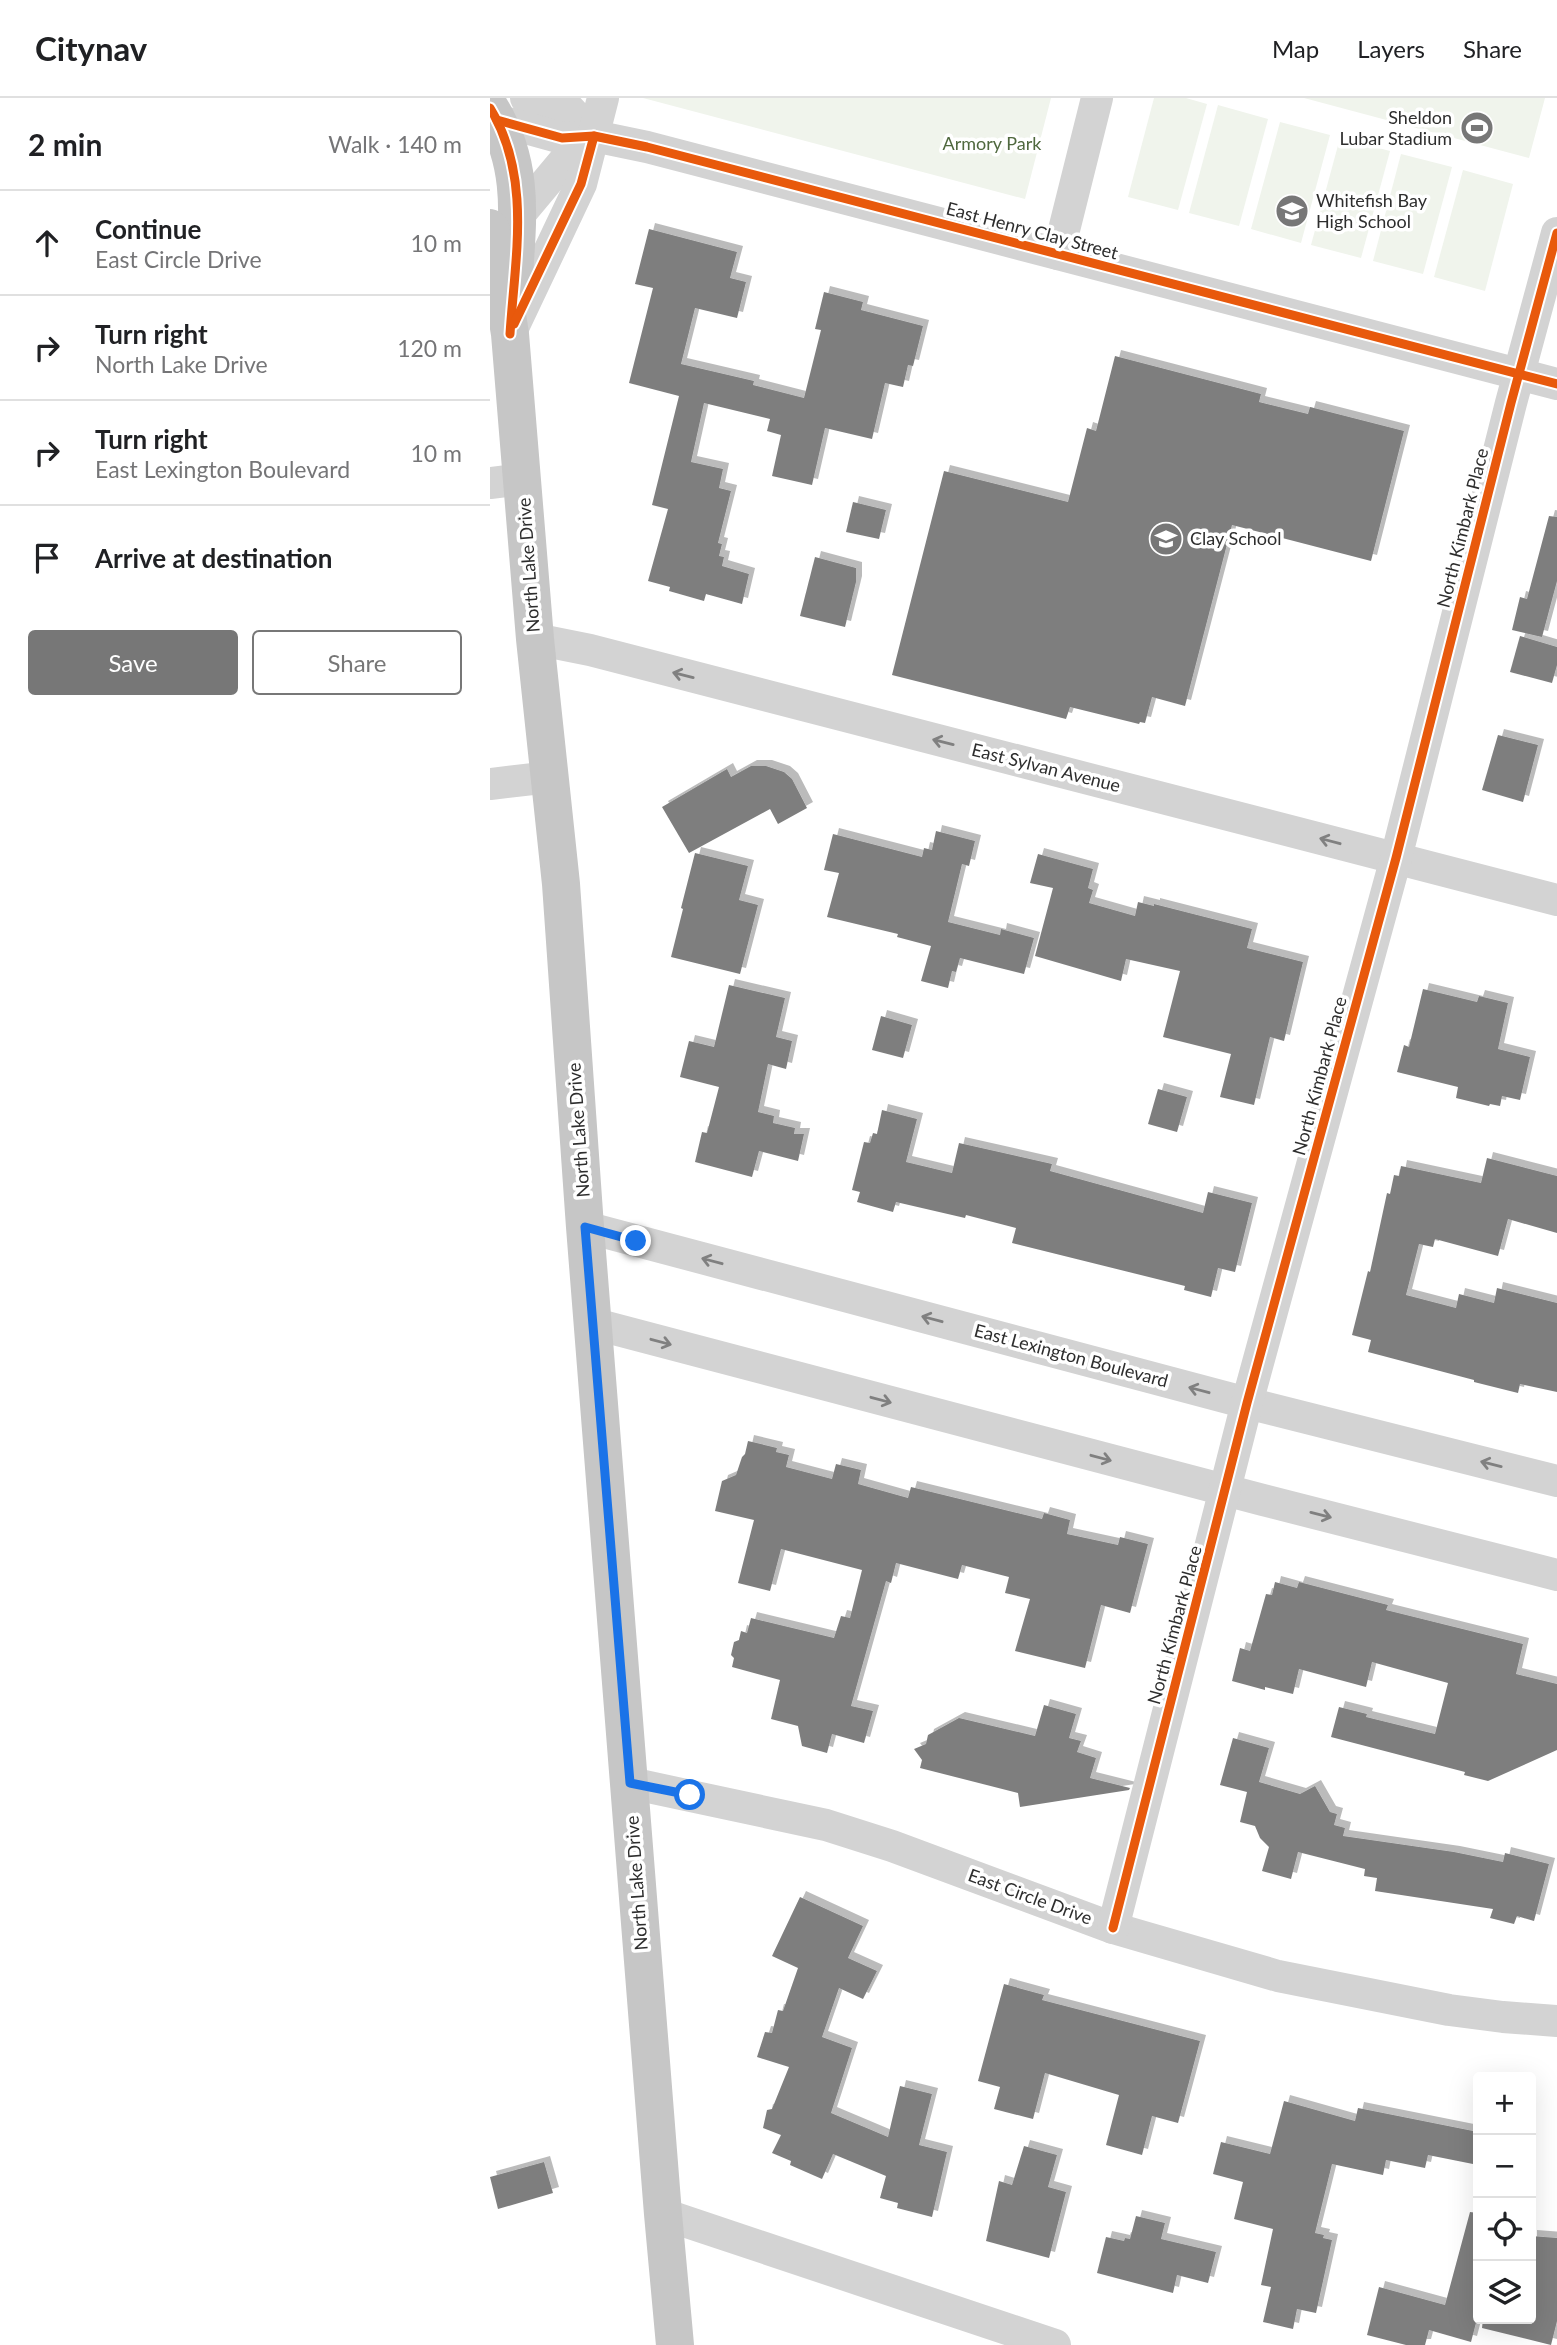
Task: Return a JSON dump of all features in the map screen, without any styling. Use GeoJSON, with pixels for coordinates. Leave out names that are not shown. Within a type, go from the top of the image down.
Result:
{"type":"FeatureCollection","features":[{"type":"Feature","properties":{"kind":"main road","name":"North Lake Drive"},"geometry":{"type":"LineString","coordinates":[[501,111],[517,183],[501,230],[510,334],[506,481],[535,639],[561,884],[585,1227],[595,1324],[675,2345]]}},
{"type":"Feature","properties":{"kind":"street"},"geometry":{"type":"LineString","coordinates":[[510,334],[580,184],[603,98]]}},
{"type":"Feature","properties":{"kind":"street"},"geometry":{"type":"LineString","coordinates":[[1058,254],[1097,98]]}},
{"type":"Feature","properties":{"kind":"street","name":"East Henry Clay Street"},"geometry":{"type":"LineString","coordinates":[[501,111],[562,138],[594,136],[647,147],[1557,384]]}},
{"type":"Feature","properties":{"kind":"street"},"geometry":{"type":"LineString","coordinates":[[501,230],[565,160],[594,136]]}},
{"type":"Feature","properties":{"kind":"street","name":"North Kimbark Place"},"geometry":{"type":"LineString","coordinates":[[1113,1928],[1247,1403],[1396,858],[1557,233]]}},
{"type":"Feature","properties":{"kind":"street","name":"East Sylvan Avenue"},"geometry":{"type":"LineString","coordinates":[[535,639],[590,650],[1557,900]]}},
{"type":"Feature","properties":{"kind":"street"},"geometry":{"type":"LineString","coordinates":[[490,784],[550,776]]}},
{"type":"Feature","properties":{"kind":"street","name":"East Lexington Boulevard"},"geometry":{"type":"LineString","coordinates":[[585,1227],[1247,1403],[1557,1481]]}},
{"type":"Feature","properties":{"kind":"street"},"geometry":{"type":"LineString","coordinates":[[595,1324],[1226,1491],[1557,1575]]}},
{"type":"Feature","properties":{"kind":"street","name":"East Circle Drive"},"geometry":{"type":"LineString","coordinates":[[630,1783],[826,1825],[892,1846],[1113,1928],[1278,1976],[1449,2010],[1557,2021]]}},
{"type":"Feature","properties":{"kind":"street"},"geometry":{"type":"LineString","coordinates":[[663,2214],[1055,2345]]}},
{"type":"Feature","properties":{"kind":"green space","name":"Armory Park"},"geometry":{"type":"Polygon","coordinates":[[[643,98],[1051,98],[1025,199],[643,98]]]}},
{"type":"Feature","properties":{"kind":"green space"},"geometry":{"type":"Polygon","coordinates":[[[1154,98],[1186,98],[1207,104],[1178,210],[1128,197],[1154,98]]]}},
{"type":"Feature","properties":{"kind":"green space","name":"Sheldon Lubar Stadium"},"geometry":{"type":"Polygon","coordinates":[[[1304,98],[1545,98],[1529,158],[1304,98]]]}},
{"type":"Feature","properties":{"kind":"green space"},"geometry":{"type":"Polygon","coordinates":[[[1218,105],[1268,119],[1239,226],[1189,213],[1218,105]]]}},
{"type":"Feature","properties":{"kind":"green space"},"geometry":{"type":"Polygon","coordinates":[[[1280,122],[1330,135],[1301,243],[1251,229],[1280,122]]]}},
{"type":"Feature","properties":{"kind":"green space"},"geometry":{"type":"Polygon","coordinates":[[[1340,138],[1390,151],[1361,258],[1311,245],[1340,138]]]}},
{"type":"Feature","properties":{"kind":"green space"},"geometry":{"type":"Polygon","coordinates":[[[1401,154],[1452,167],[1423,274],[1373,261],[1401,154]]]}},
{"type":"Feature","properties":{"kind":"green space"},"geometry":{"type":"Polygon","coordinates":[[[1463,170],[1513,184],[1485,291],[1434,277],[1463,170]]]}},
{"type":"Feature","properties":{"kind":"building"},"geometry":{"type":"Polygon","coordinates":[[[649,229],[737,252],[730,278],[746,282],[737,318],[695,308],[681,364],[754,381],[753,385],[804,398],[821,330],[815,329],[824,292],[863,302],[861,310],[923,326],[913,366],[908,365],[903,387],[885,383],[872,439],[825,428],[812,485],[772,476],[781,435],[767,431],[770,419],[704,403],[691,462],[723,469],[719,488],[731,491],[718,543],[722,544],[719,556],[724,557],[722,566],[749,574],[742,604],[706,594],[704,601],[669,591],[670,587],[648,581],[668,509],[652,505],[679,396],[629,383],[653,288],[635,284],[649,229]]]}},
{"type":"Feature","properties":{"kind":"building"},"geometry":{"type":"Polygon","coordinates":[[[1115,356],[1261,394],[1259,402],[1308,414],[1310,407],[1404,431],[1371,561],[1232,525],[1185,706],[1152,697],[1145,723],[1139,724],[1070,707],[1066,719],[892,675],[944,471],[1068,502],[1087,428],[1096,431],[1115,356]]]}},
{"type":"Feature","properties":{"kind":"building"},"geometry":{"type":"Polygon","coordinates":[[[853,502],[886,510],[879,539],[846,532],[853,502]]]}},
{"type":"Feature","properties":{"kind":"building"},"geometry":{"type":"Polygon","coordinates":[[[1549,516],[1557,517],[1557,581],[1542,637],[1512,630],[1520,597],[1527,599],[1549,516]]]}},
{"type":"Feature","properties":{"kind":"building"},"geometry":{"type":"Polygon","coordinates":[[[815,557],[856,568],[856,582],[845,627],[800,616],[815,557]]]}},
{"type":"Feature","properties":{"kind":"building"},"geometry":{"type":"Polygon","coordinates":[[[1520,636],[1557,647],[1557,665],[1552,683],[1510,672],[1520,636]]]}},
{"type":"Feature","properties":{"kind":"building"},"geometry":{"type":"Polygon","coordinates":[[[1498,735],[1538,745],[1523,802],[1482,790],[1498,735]]]}},
{"type":"Feature","properties":{"kind":"building"},"geometry":{"type":"Polygon","coordinates":[[[751,766],[766,766],[784,772],[792,779],[807,808],[778,824],[770,809],[689,853],[662,807],[727,769],[731,777],[751,766]]]}},
{"type":"Feature","properties":{"kind":"building"},"geometry":{"type":"Polygon","coordinates":[[[936,831],[975,841],[969,866],[962,864],[948,922],[1000,935],[1001,929],[1034,938],[1024,974],[960,958],[956,972],[952,971],[948,988],[921,981],[931,946],[897,937],[898,934],[827,917],[839,873],[824,870],[833,834],[922,857],[924,848],[932,850],[936,831]]]}},
{"type":"Feature","properties":{"kind":"building"},"geometry":{"type":"Polygon","coordinates":[[[695,853],[748,866],[739,900],[758,905],[740,974],[671,957],[695,853]]]}},
{"type":"Feature","properties":{"kind":"building"},"geometry":{"type":"Polygon","coordinates":[[[1038,854],[1093,869],[1088,888],[1093,890],[1089,903],[1135,916],[1138,902],[1154,904],[1252,929],[1247,948],[1303,962],[1284,1041],[1270,1037],[1254,1105],[1220,1097],[1231,1054],[1163,1037],[1180,971],[1126,959],[1121,981],[1035,956],[1053,888],[1030,883],[1038,854]]]}},
{"type":"Feature","properties":{"kind":"building"},"geometry":{"type":"Polygon","coordinates":[[[729,985],[785,998],[776,1037],[792,1041],[786,1069],[768,1064],[758,1112],[774,1116],[773,1123],[795,1128],[794,1134],[804,1134],[798,1161],[759,1151],[752,1177],[695,1162],[702,1132],[707,1133],[719,1087],[680,1077],[689,1041],[714,1047],[729,985]]]}},
{"type":"Feature","properties":{"kind":"building"},"geometry":{"type":"Polygon","coordinates":[[[1423,989],[1477,1002],[1479,996],[1508,1003],[1498,1049],[1530,1057],[1520,1100],[1502,1096],[1500,1106],[1489,1106],[1456,1098],[1458,1087],[1397,1072],[1404,1045],[1409,1047],[1423,989]]]}},
{"type":"Feature","properties":{"kind":"building"},"geometry":{"type":"Polygon","coordinates":[[[881,1016],[912,1025],[903,1058],[872,1050],[881,1016]]]}},
{"type":"Feature","properties":{"kind":"building"},"geometry":{"type":"Polygon","coordinates":[[[1158,1089],[1187,1097],[1177,1132],[1148,1124],[1158,1089]]]}},
{"type":"Feature","properties":{"kind":"building"},"geometry":{"type":"Polygon","coordinates":[[[882,1110],[917,1119],[906,1162],[952,1173],[959,1143],[1052,1164],[1050,1171],[1203,1213],[1208,1192],[1252,1203],[1235,1272],[1218,1268],[1211,1297],[1184,1290],[1185,1286],[1012,1243],[1016,1228],[966,1215],[965,1218],[896,1202],[893,1212],[857,1202],[860,1192],[852,1190],[864,1142],[870,1143],[873,1133],[877,1134],[882,1110]]]}},
{"type":"Feature","properties":{"kind":"building"},"geometry":{"type":"Polygon","coordinates":[[[1487,1158],[1557,1176],[1557,1233],[1508,1219],[1498,1256],[1435,1239],[1433,1247],[1419,1244],[1406,1295],[1456,1308],[1459,1294],[1494,1303],[1497,1288],[1557,1303],[1557,1392],[1520,1384],[1518,1393],[1474,1382],[1368,1352],[1371,1340],[1352,1335],[1368,1271],[1370,1272],[1387,1193],[1390,1194],[1394,1175],[1399,1176],[1401,1166],[1481,1183],[1487,1158]]]}},
{"type":"Feature","properties":{"kind":"building"},"geometry":{"type":"Polygon","coordinates":[[[748,1441],[777,1448],[776,1452],[789,1455],[786,1467],[832,1479],[836,1464],[861,1470],[858,1484],[908,1498],[911,1487],[1042,1519],[1044,1513],[1070,1520],[1067,1534],[1118,1545],[1120,1537],[1148,1544],[1130,1613],[1101,1605],[1085,1668],[1015,1651],[1030,1599],[1005,1593],[1009,1577],[962,1565],[958,1579],[896,1563],[891,1583],[886,1581],[851,1706],[873,1711],[864,1743],[832,1734],[827,1753],[802,1746],[798,1726],[771,1719],[780,1680],[732,1667],[734,1642],[739,1640],[741,1631],[747,1633],[751,1618],[834,1638],[841,1616],[850,1618],[862,1570],[781,1549],[770,1591],[738,1583],[754,1520],[715,1511],[722,1481],[736,1475],[748,1441]]]}},
{"type":"Feature","properties":{"kind":"building"},"geometry":{"type":"Polygon","coordinates":[[[1275,1582],[1297,1588],[1299,1582],[1388,1605],[1386,1610],[1523,1644],[1516,1674],[1557,1684],[1557,1750],[1488,1781],[1464,1775],[1465,1772],[1331,1737],[1339,1707],[1367,1714],[1366,1717],[1435,1734],[1448,1683],[1372,1662],[1366,1687],[1299,1669],[1293,1694],[1232,1681],[1240,1648],[1250,1651],[1266,1594],[1272,1595],[1275,1582]]]}},
{"type":"Feature","properties":{"kind":"building"},"geometry":{"type":"Polygon","coordinates":[[[1044,1705],[1076,1714],[1069,1738],[1081,1741],[1077,1752],[1096,1758],[1090,1778],[1130,1788],[1129,1790],[1020,1807],[1018,1793],[920,1768],[922,1760],[914,1749],[926,1744],[928,1735],[959,1718],[1035,1736],[1044,1705]]]}},
{"type":"Feature","properties":{"kind":"building"},"geometry":{"type":"Polygon","coordinates":[[[1233,1738],[1269,1748],[1259,1782],[1300,1794],[1315,1786],[1330,1812],[1337,1814],[1334,1825],[1345,1828],[1343,1836],[1503,1862],[1505,1853],[1549,1864],[1534,1921],[1517,1916],[1514,1924],[1490,1918],[1493,1909],[1375,1891],[1377,1878],[1364,1876],[1365,1869],[1298,1852],[1291,1879],[1262,1871],[1269,1847],[1260,1838],[1255,1826],[1240,1822],[1247,1792],[1220,1785],[1233,1738]]]}},
{"type":"Feature","properties":{"kind":"building"},"geometry":{"type":"Polygon","coordinates":[[[800,1897],[863,1926],[848,1958],[877,1971],[863,1999],[839,1988],[822,2037],[852,2048],[831,2113],[888,2137],[900,2086],[932,2094],[919,2145],[947,2152],[932,2217],[897,2208],[898,2203],[880,2198],[886,2176],[833,2154],[822,2179],[790,2165],[791,2161],[772,2153],[781,2135],[763,2128],[767,2110],[772,2109],[789,2067],[757,2057],[765,2032],[772,2033],[778,2010],[783,2011],[798,1968],[772,1956],[800,1897]]]}},
{"type":"Feature","properties":{"kind":"building"},"geometry":{"type":"Polygon","coordinates":[[[1004,1984],[1044,1995],[1042,2000],[1200,2041],[1178,2123],[1152,2116],[1142,2155],[1106,2145],[1119,2095],[1045,2073],[1033,2119],[994,2109],[1000,2087],[978,2081],[1004,1984]]]}},
{"type":"Feature","properties":{"kind":"building"},"geometry":{"type":"Polygon","coordinates":[[[1284,2101],[1355,2121],[1358,2108],[1473,2131],[1473,2164],[1428,2155],[1425,2168],[1386,2160],[1383,2175],[1332,2164],[1315,2233],[1332,2240],[1316,2313],[1297,2309],[1293,2329],[1263,2322],[1271,2287],[1261,2285],[1273,2229],[1234,2219],[1243,2182],[1213,2174],[1221,2142],[1270,2154],[1284,2101]]]}},
{"type":"Feature","properties":{"kind":"building"},"geometry":{"type":"Polygon","coordinates":[[[1024,2146],[1057,2155],[1048,2187],[1066,2192],[1049,2258],[986,2241],[999,2181],[1012,2185],[1024,2146]]]}},
{"type":"Feature","properties":{"kind":"building"},"geometry":{"type":"Polygon","coordinates":[[[544,2162],[553,2193],[498,2209],[490,2177],[544,2162]]]}},
{"type":"Feature","properties":{"kind":"building"},"geometry":{"type":"Polygon","coordinates":[[[1470,2212],[1473,2212],[1473,2324],[1476,2324],[1471,2342],[1429,2330],[1425,2345],[1406,2345],[1367,2335],[1379,2287],[1445,2305],[1470,2212]]]}},
{"type":"Feature","properties":{"kind":"building"},"geometry":{"type":"Polygon","coordinates":[[[1136,2216],[1165,2223],[1161,2239],[1216,2252],[1208,2283],[1177,2275],[1173,2293],[1097,2273],[1106,2237],[1124,2241],[1125,2238],[1130,2239],[1136,2216]]]}},
{"type":"Feature","properties":{"kind":"building"},"geometry":{"type":"Polygon","coordinates":[[[1536,2236],[1557,2238],[1557,2321],[1551,2345],[1482,2328],[1482,2324],[1536,2324],[1536,2236]]]}},
{"type":"Feature","properties":{"kind":"cycle path"},"geometry":{"type":"LineString","coordinates":[[490,108],[503,134],[512,162],[516,190],[517,247],[510,334]]}},
{"type":"Feature","properties":{"kind":"cycle path"},"geometry":{"type":"LineString","coordinates":[[497,120],[562,138],[594,136],[647,147],[1557,384]]}},
{"type":"Feature","properties":{"kind":"cycle path"},"geometry":{"type":"LineString","coordinates":[[514,324],[581,184],[594,136]]}},
{"type":"Feature","properties":{"kind":"cycle path"},"geometry":{"type":"LineString","coordinates":[[1113,1928],[1247,1403],[1396,858],[1511,403],[1557,233]]}},
{"type":"Feature","properties":{"kind":"place","name":"Sheldon Lubar Stadium"},"geometry":{"type":"Point","coordinates":[1477,128]}},
{"type":"Feature","properties":{"kind":"place","name":"Whitefish Bay High School"},"geometry":{"type":"Point","coordinates":[1292,211]}},
{"type":"Feature","properties":{"kind":"place","name":"Clay School"},"geometry":{"type":"Point","coordinates":[1166,539]}},
{"type":"Feature","properties":{"kind":"route"},"geometry":{"type":"LineString","coordinates":[[636,1241],[585,1227],[595,1324],[630,1783],[690,1795]]}}]}
